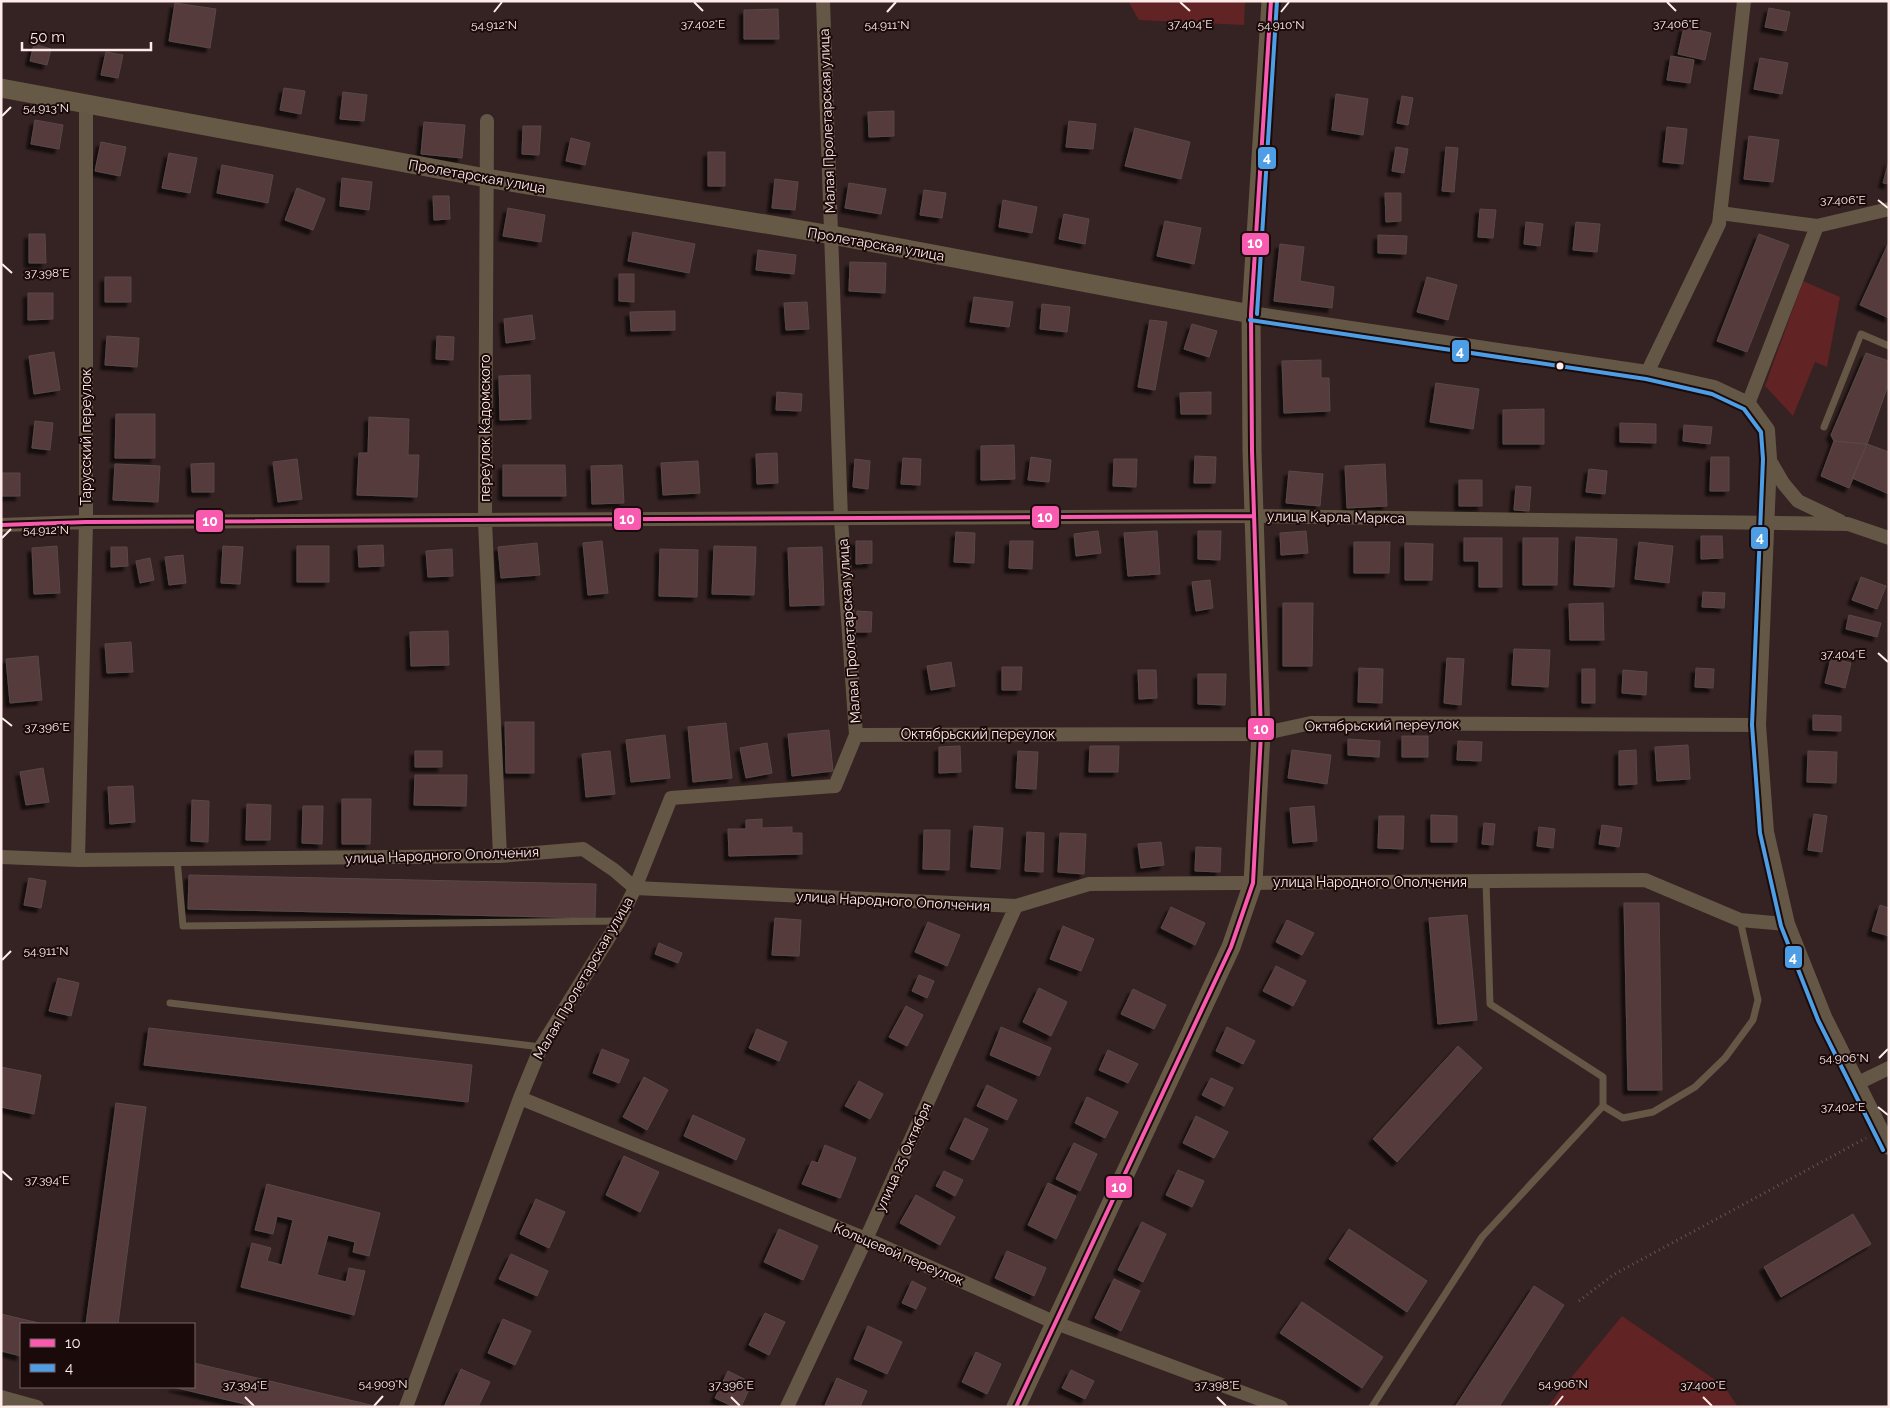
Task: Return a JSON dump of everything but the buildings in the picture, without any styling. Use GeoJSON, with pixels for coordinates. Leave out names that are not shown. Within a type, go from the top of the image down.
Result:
{"type":"FeatureCollection","features":[{"type":"Feature","properties":{"kind":"main road"},"geometry":{"type":"LineString","coordinates":[[1016,1407],[1231,947],[1253,883],[1261,734],[1254,516],[1251,314],[1271,1]]}},
{"type":"Feature","properties":{"kind":"main road","name":"Пролетарская улица"},"geometry":{"type":"LineString","coordinates":[[1,88],[486,178],[832,235],[1251,314]]}},
{"type":"Feature","properties":{"kind":"street","name":"Малая Пролетарская улица"},"geometry":{"type":"LineString","coordinates":[[406,1407],[520,1098],[541,1047],[619,921],[635,888],[671,798],[835,786],[856,735],[841,519],[823,1]]}},
{"type":"Feature","properties":{"kind":"street"},"geometry":{"type":"LineString","coordinates":[[1647,373],[1719,224],[1744,1]]}},
{"type":"Feature","properties":{"kind":"street","name":"Тарусский переулок"},"geometry":{"type":"LineString","coordinates":[[78,860],[86,522],[86,104]]}},
{"type":"Feature","properties":{"kind":"street","name":"переулок Кадомского"},"geometry":{"type":"LineString","coordinates":[[487,121],[485,521],[500,856]]}},
{"type":"Feature","properties":{"kind":"street"},"geometry":{"type":"LineString","coordinates":[[1720,214],[1817,226],[1889,209]]}},
{"type":"Feature","properties":{"kind":"street"},"geometry":{"type":"LineString","coordinates":[[1817,226],[1748,404],[1767,430],[1769,459],[1758,725],[1766,832],[1787,924],[1824,1017],[1889,1147]]}},
{"type":"Feature","properties":{"kind":"street","name":"Пролетарская улица"},"geometry":{"type":"LineString","coordinates":[[1251,314],[1647,373],[1714,388],[1748,404]]}},
{"type":"Feature","properties":{"kind":"street"},"geometry":{"type":"LineString","coordinates":[[1769,459],[1783,483],[1798,500],[1822,514],[1848,524]]}},
{"type":"Feature","properties":{"kind":"street","name":"улица Карла Маркса"},"geometry":{"type":"LineString","coordinates":[[1,525],[86,522],[1254,516],[1848,524],[1889,538]]}},
{"type":"Feature","properties":{"kind":"street","name":"Октябрьский переулок"},"geometry":{"type":"LineString","coordinates":[[856,735],[1261,734],[1311,723],[1758,725]]}},
{"type":"Feature","properties":{"kind":"street","name":"улица Народного Ополчения"},"geometry":{"type":"LineString","coordinates":[[1,857],[78,860],[500,856],[583,849],[614,870],[635,888],[1016,906],[1089,884],[1645,880],[1740,920],[1787,924]]}},
{"type":"Feature","properties":{"kind":"street","name":"улица 25 Октября"},"geometry":{"type":"LineString","coordinates":[[787,1407],[866,1239],[1016,906]]}},
{"type":"Feature","properties":{"kind":"street"},"geometry":{"type":"LineString","coordinates":[[1856,1084],[1889,1068]]}},
{"type":"Feature","properties":{"kind":"street","name":"Кольцевой переулок"},"geometry":{"type":"LineString","coordinates":[[520,1098],[866,1239],[1056,1323],[1281,1407]]}},
{"type":"Feature","properties":{"kind":"street"},"geometry":{"type":"LineString","coordinates":[[1,1397],[37,1407]]}},
{"type":"Feature","properties":{"kind":"lane"},"geometry":{"type":"LineString","coordinates":[[1824,427],[1862,334],[1889,346]]}},
{"type":"Feature","properties":{"kind":"lane"},"geometry":{"type":"LineString","coordinates":[[177,859],[183,926],[619,921]]}},
{"type":"Feature","properties":{"kind":"lane"},"geometry":{"type":"LineString","coordinates":[[1372,1407],[1482,1237],[1603,1106],[1603,1077],[1490,1004],[1486,881]]}},
{"type":"Feature","properties":{"kind":"lane"},"geometry":{"type":"LineString","coordinates":[[1603,1106],[1623,1118],[1653,1112],[1695,1087],[1740,1041],[1753,1020],[1758,1000],[1740,920]]}},
{"type":"Feature","properties":{"kind":"lane"},"geometry":{"type":"LineString","coordinates":[[170,1003],[541,1047]]}},
{"type":"Feature","properties":{"kind":"path"},"geometry":{"type":"LineString","coordinates":[[1579,1301],[1613,1275],[1880,1131]]}},
{"type":"Feature","properties":{"kind":"shaded area"},"geometry":{"type":"Polygon","coordinates":[[[1128,1],[1245,1],[1244,25],[1139,20],[1128,1]]]}},
{"type":"Feature","properties":{"kind":"shaded area"},"geometry":{"type":"Polygon","coordinates":[[[1803,281],[1840,297],[1827,367],[1815,362],[1793,416],[1765,386],[1803,281]]]}},
{"type":"Feature","properties":{"kind":"shaded area"},"geometry":{"type":"Polygon","coordinates":[[[1622,1316],[1724,1386],[1738,1407],[1547,1407],[1622,1316]]]}},
{"type":"Feature","properties":{"kind":"transit line","name":"10"},"geometry":{"type":"LineString","coordinates":[[1016,1407],[1231,947],[1253,883],[1261,734],[1252,451],[1251,314],[1271,1]]}},
{"type":"Feature","properties":{"kind":"transit line","name":"4"},"geometry":{"type":"LineString","coordinates":[[1257,314],[1277,1]]}},
{"type":"Feature","properties":{"kind":"transit line","name":"4"},"geometry":{"type":"LineString","coordinates":[[1250,320],[1646,379],[1712,394],[1744,409],[1761,432],[1763,459],[1752,725],[1760,833],[1781,926],[1818,1020],[1883,1150]]}},
{"type":"Feature","properties":{"kind":"transit line","name":"10"},"geometry":{"type":"LineString","coordinates":[[1,525],[86,522],[1254,516]]}}]}
